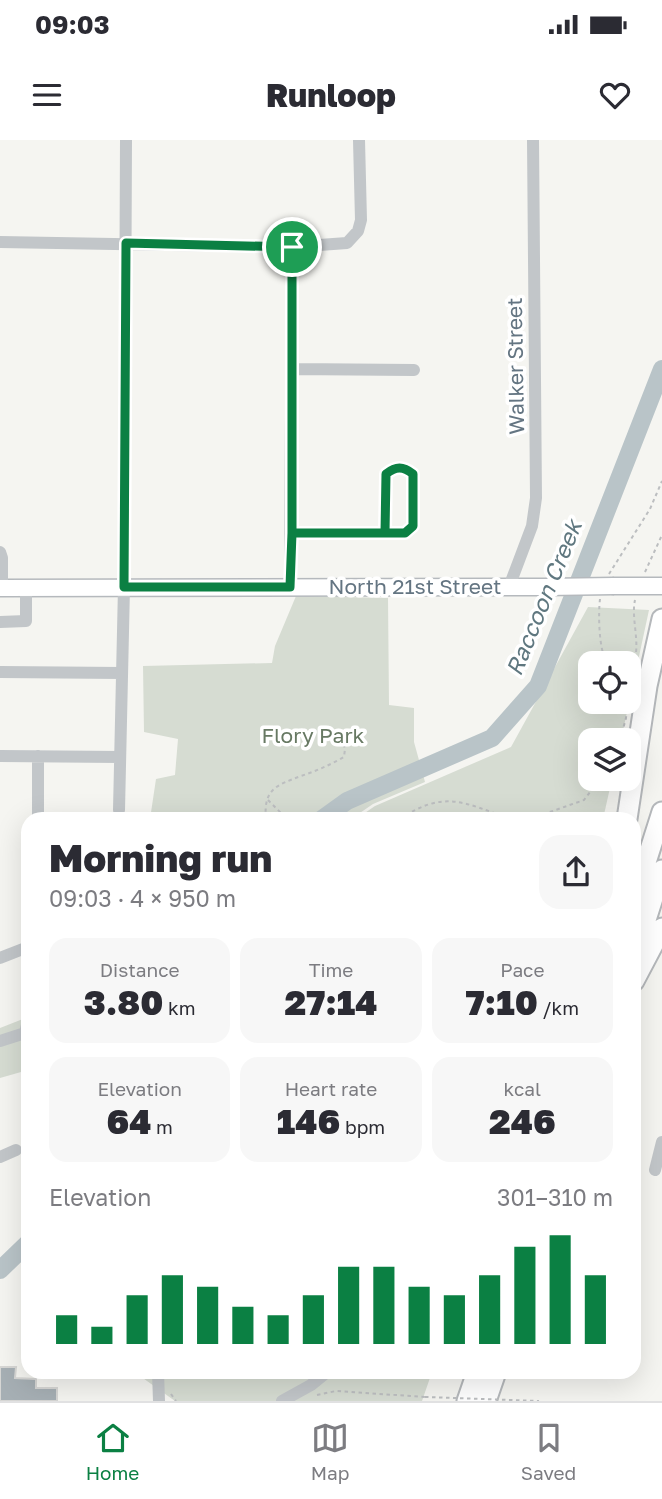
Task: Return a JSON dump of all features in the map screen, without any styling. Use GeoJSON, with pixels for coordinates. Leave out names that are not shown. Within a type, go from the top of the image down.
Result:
{"type":"FeatureCollection","features":[{"type":"Feature","properties":{"kind":"highway"},"geometry":{"type":"LineString","coordinates":[[627,812],[647,686],[662,619]]}},
{"type":"Feature","properties":{"kind":"highway"},"geometry":{"type":"LineString","coordinates":[[641,878],[662,812]]}},
{"type":"Feature","properties":{"kind":"highway"},"geometry":{"type":"LineString","coordinates":[[641,935],[662,870]]}},
{"type":"Feature","properties":{"kind":"highway"},"geometry":{"type":"LineString","coordinates":[[641,968],[662,928]]}},
{"type":"Feature","properties":{"kind":"highway"},"geometry":{"type":"LineString","coordinates":[[467,1401],[475,1379]]}},
{"type":"Feature","properties":{"kind":"highway"},"geometry":{"type":"LineString","coordinates":[[486,1401],[494,1379]]}},
{"type":"Feature","properties":{"kind":"highway"},"geometry":{"type":"LineString","coordinates":[[500,1401],[506,1379]]}},
{"type":"Feature","properties":{"kind":"main road","name":"North 21st Street"},"geometry":{"type":"LineString","coordinates":[[1,588],[662,586]]}},
{"type":"Feature","properties":{"kind":"street"},"geometry":{"type":"LineString","coordinates":[[119,810],[124,587],[126,140]]}},
{"type":"Feature","properties":{"kind":"street"},"geometry":{"type":"LineString","coordinates":[[0,242],[292,247],[341,244],[354,238],[361,220],[359,140]]}},
{"type":"Feature","properties":{"kind":"street","name":"Walker Street"},"geometry":{"type":"LineString","coordinates":[[509,587],[532,526],[536,498],[533,140]]}},
{"type":"Feature","properties":{"kind":"street"},"geometry":{"type":"LineString","coordinates":[[290,587],[292,247]]}},
{"type":"Feature","properties":{"kind":"street"},"geometry":{"type":"LineString","coordinates":[[291,369],[414,370]]}},
{"type":"Feature","properties":{"kind":"street"},"geometry":{"type":"LineString","coordinates":[[292,533],[385,533],[405,533],[413,526],[413,474],[405,468],[394,468],[386,474],[385,533]]}},
{"type":"Feature","properties":{"kind":"street"},"geometry":{"type":"LineString","coordinates":[[0,552],[1,588]]}},
{"type":"Feature","properties":{"kind":"street"},"geometry":{"type":"LineString","coordinates":[[0,622],[26,621],[26,588]]}},
{"type":"Feature","properties":{"kind":"street"},"geometry":{"type":"LineString","coordinates":[[0,672],[122,673]]}},
{"type":"Feature","properties":{"kind":"street"},"geometry":{"type":"LineString","coordinates":[[0,755],[120,757]]}},
{"type":"Feature","properties":{"kind":"street"},"geometry":{"type":"LineString","coordinates":[[38,756],[38,812]]}},
{"type":"Feature","properties":{"kind":"street"},"geometry":{"type":"LineString","coordinates":[[0,958],[21,950]]}},
{"type":"Feature","properties":{"kind":"street"},"geometry":{"type":"LineString","coordinates":[[0,1041],[21,1034]]}},
{"type":"Feature","properties":{"kind":"street"},"geometry":{"type":"LineString","coordinates":[[655,1170],[662,1142]]}},
{"type":"Feature","properties":{"kind":"street"},"geometry":{"type":"LineString","coordinates":[[0,1157],[16,1150]]}},
{"type":"Feature","properties":{"kind":"street"},"geometry":{"type":"LineString","coordinates":[[158,1379],[159,1401]]}},
{"type":"Feature","properties":{"kind":"street"},"geometry":{"type":"LineString","coordinates":[[282,1401],[318,1379]]}},
{"type":"Feature","properties":{"kind":"path"},"geometry":{"type":"LineString","coordinates":[[603,651],[599,601],[608,586],[611,569],[650,509],[662,481]]}},
{"type":"Feature","properties":{"kind":"path"},"geometry":{"type":"LineString","coordinates":[[636,651],[632,614],[638,586],[662,535]]}},
{"type":"Feature","properties":{"kind":"path"},"geometry":{"type":"LineString","coordinates":[[266,812],[267,799],[279,784],[326,767],[344,757],[345,749],[341,736]]}},
{"type":"Feature","properties":{"kind":"path"},"geometry":{"type":"LineString","coordinates":[[550,812],[584,800],[591,791]]}},
{"type":"Feature","properties":{"kind":"path"},"geometry":{"type":"LineString","coordinates":[[267,799],[281,812]]}},
{"type":"Feature","properties":{"kind":"path"},"geometry":{"type":"LineString","coordinates":[[411,812],[441,801],[458,802],[489,812]]}},
{"type":"Feature","properties":{"kind":"path"},"geometry":{"type":"LineString","coordinates":[[315,1395],[336,1391],[539,1401]]}},
{"type":"Feature","properties":{"kind":"green space","name":"Flory Park"},"geometry":{"type":"Polygon","coordinates":[[[296,596],[388,598],[389,705],[414,708],[414,742],[425,782],[373,804],[361,812],[151,812],[156,779],[175,775],[178,739],[144,732],[143,666],[272,663],[275,646],[296,596]]]}},
{"type":"Feature","properties":{"kind":"green space"},"geometry":{"type":"Polygon","coordinates":[[[588,607],[649,610],[640,651],[578,651],[578,714],[627,714],[624,728],[578,728],[578,791],[609,791],[605,812],[366,812],[511,747],[588,607]]]}},
{"type":"Feature","properties":{"kind":"green space"},"geometry":{"type":"Polygon","coordinates":[[[21,1020],[21,1072],[0,1078],[0,1028],[21,1020]]]}},
{"type":"Feature","properties":{"kind":"green space"},"geometry":{"type":"Polygon","coordinates":[[[144,1379],[430,1379],[422,1401],[175,1401],[144,1379]]]}},
{"type":"Feature","properties":{"kind":"building"},"geometry":{"type":"Polygon","coordinates":[[[0,1367],[16,1367],[15,1378],[36,1379],[36,1388],[57,1388],[57,1401],[0,1401],[0,1367]]]}},
{"type":"Feature","properties":{"kind":"waterway","name":"Raccoon Creek"},"geometry":{"type":"LineString","coordinates":[[332,812],[347,801],[492,738],[538,686],[662,369]]}},
{"type":"Feature","properties":{"kind":"waterway","name":"Raccoon Creek"},"geometry":{"type":"LineString","coordinates":[[0,1270],[21,1250]]}},
{"type":"Feature","properties":{"kind":"route"},"geometry":{"type":"LineString","coordinates":[[292,247],[126,243],[124,587],[290,587],[292,533],[405,533],[413,526],[413,474],[405,468],[394,468],[386,474],[385,533],[292,533],[292,247]]}}]}
